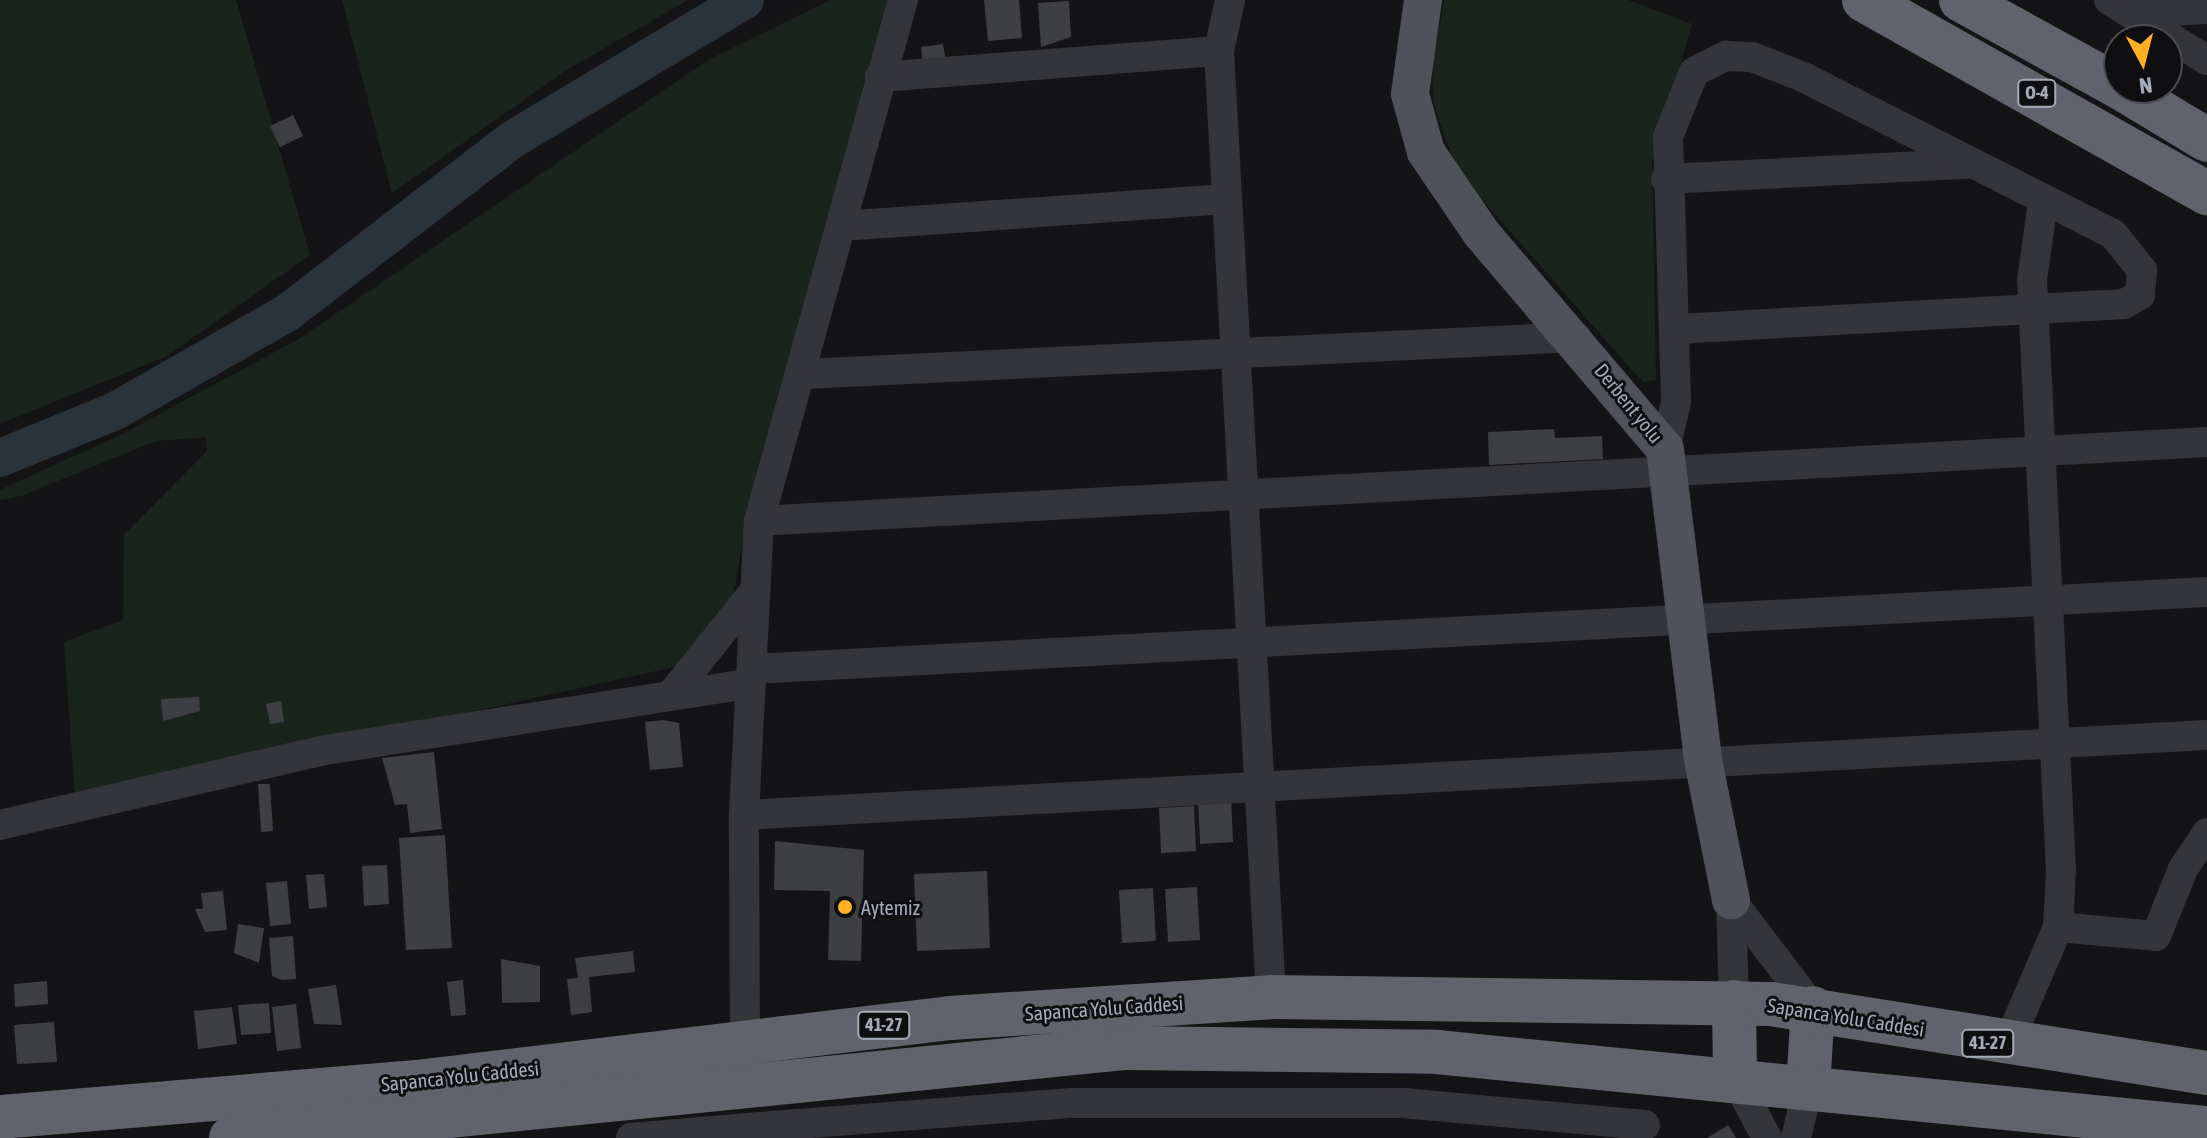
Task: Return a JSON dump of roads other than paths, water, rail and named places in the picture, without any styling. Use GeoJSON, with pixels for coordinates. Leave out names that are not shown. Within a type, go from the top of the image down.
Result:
{"type":"FeatureCollection","features":[{"type":"Feature","properties":{"kind":"highway","name":"O-4"},"geometry":{"type":"LineString","coordinates":[[1864,0],[2207,193]]}},
{"type":"Feature","properties":{"kind":"highway","name":"O-4"},"geometry":{"type":"LineString","coordinates":[[1961,0],[2103,78]]}},
{"type":"Feature","properties":{"kind":"highway","name":"O-4"},"geometry":{"type":"LineString","coordinates":[[2148,104],[2207,140]]}},
{"type":"Feature","properties":{"kind":"highway","name":"Sapanca Yolu Caddesi"},"geometry":{"type":"LineString","coordinates":[[0,1117],[425,1081],[745,1041],[1271,997],[1734,1002],[1813,1008],[2007,1046],[2207,1073]]}},
{"type":"Feature","properties":{"kind":"highway"},"geometry":{"type":"LineString","coordinates":[[1734,1002],[1735,1078]]}},
{"type":"Feature","properties":{"kind":"highway"},"geometry":{"type":"LineString","coordinates":[[1808,1087],[1813,1008]]}},
{"type":"Feature","properties":{"kind":"highway","name":"Sapanca Yolu Caddesi"},"geometry":{"type":"LineString","coordinates":[[231,1138],[1125,1048],[1437,1052],[1735,1078],[2207,1128]]}},
{"type":"Feature","properties":{"kind":"main road","name":"Derbent yolu"},"geometry":{"type":"LineString","coordinates":[[1421,6],[1410,94],[1426,152],[1482,234],[1576,337],[1668,459],[1703,760],[1731,900]]}},
{"type":"Feature","properties":{"kind":"street"},"geometry":{"type":"LineString","coordinates":[[745,1041],[744,815],[752,594],[759,521],[804,374],[880,77],[903,0]]}},
{"type":"Feature","properties":{"kind":"street"},"geometry":{"type":"LineString","coordinates":[[1230,0],[1219,51],[1256,781],[1271,997]]}},
{"type":"Feature","properties":{"kind":"street"},"geometry":{"type":"LineString","coordinates":[[2121,7],[2207,9]]}},
{"type":"Feature","properties":{"kind":"street"},"geometry":{"type":"LineString","coordinates":[[2121,7],[2207,60]]}},
{"type":"Feature","properties":{"kind":"street"},"geometry":{"type":"LineString","coordinates":[[880,77],[1219,51]]}},
{"type":"Feature","properties":{"kind":"street"},"geometry":{"type":"LineString","coordinates":[[1668,459],[1675,419],[1675,329],[1666,179],[1673,112],[1685,86],[1709,63],[1737,54],[1803,77],[1967,164],[2113,234],[2132,250],[2143,284],[2124,304],[1675,329]]}},
{"type":"Feature","properties":{"kind":"street"},"geometry":{"type":"LineString","coordinates":[[1666,179],[1967,164]]}},
{"type":"Feature","properties":{"kind":"street"},"geometry":{"type":"LineString","coordinates":[[841,226],[1226,199]]}},
{"type":"Feature","properties":{"kind":"street"},"geometry":{"type":"LineString","coordinates":[[2007,1046],[2058,927],[2054,743],[2032,309],[2043,202]]}},
{"type":"Feature","properties":{"kind":"street"},"geometry":{"type":"LineString","coordinates":[[804,374],[1234,348],[1576,337]]}},
{"type":"Feature","properties":{"kind":"street"},"geometry":{"type":"LineString","coordinates":[[759,521],[1241,493],[1668,459],[2039,451],[2207,442]]}},
{"type":"Feature","properties":{"kind":"street"},"geometry":{"type":"LineString","coordinates":[[0,825],[325,750],[672,694],[751,676],[1249,638],[2207,592]]}},
{"type":"Feature","properties":{"kind":"street"},"geometry":{"type":"LineString","coordinates":[[672,694],[752,594]]}},
{"type":"Feature","properties":{"kind":"street"},"geometry":{"type":"LineString","coordinates":[[744,815],[1256,781],[2207,735]]}},
{"type":"Feature","properties":{"kind":"street"},"geometry":{"type":"LineString","coordinates":[[2058,927],[2156,936],[2173,888],[2207,833]]}},
{"type":"Feature","properties":{"kind":"street"},"geometry":{"type":"LineString","coordinates":[[1731,900],[1734,1002]]}},
{"type":"Feature","properties":{"kind":"street"},"geometry":{"type":"LineString","coordinates":[[1731,900],[1813,1008]]}},
{"type":"Feature","properties":{"kind":"street"},"geometry":{"type":"LineString","coordinates":[[1735,1078],[1767,1138]]}},
{"type":"Feature","properties":{"kind":"street"},"geometry":{"type":"LineString","coordinates":[[1796,1138],[1808,1087]]}},
{"type":"Feature","properties":{"kind":"street"},"geometry":{"type":"LineString","coordinates":[[631,1138],[784,1132],[1072,1103],[1403,1103],[1645,1125]]}},
{"type":"Feature","properties":{"kind":"waterway"},"geometry":{"type":"LineString","coordinates":[[0,458],[115,411],[287,313],[510,141],[745,0]]}},
{"type":"Feature","properties":{"kind":"place","name":"Aytemiz"},"geometry":{"type":"Point","coordinates":[845,907]}}]}
